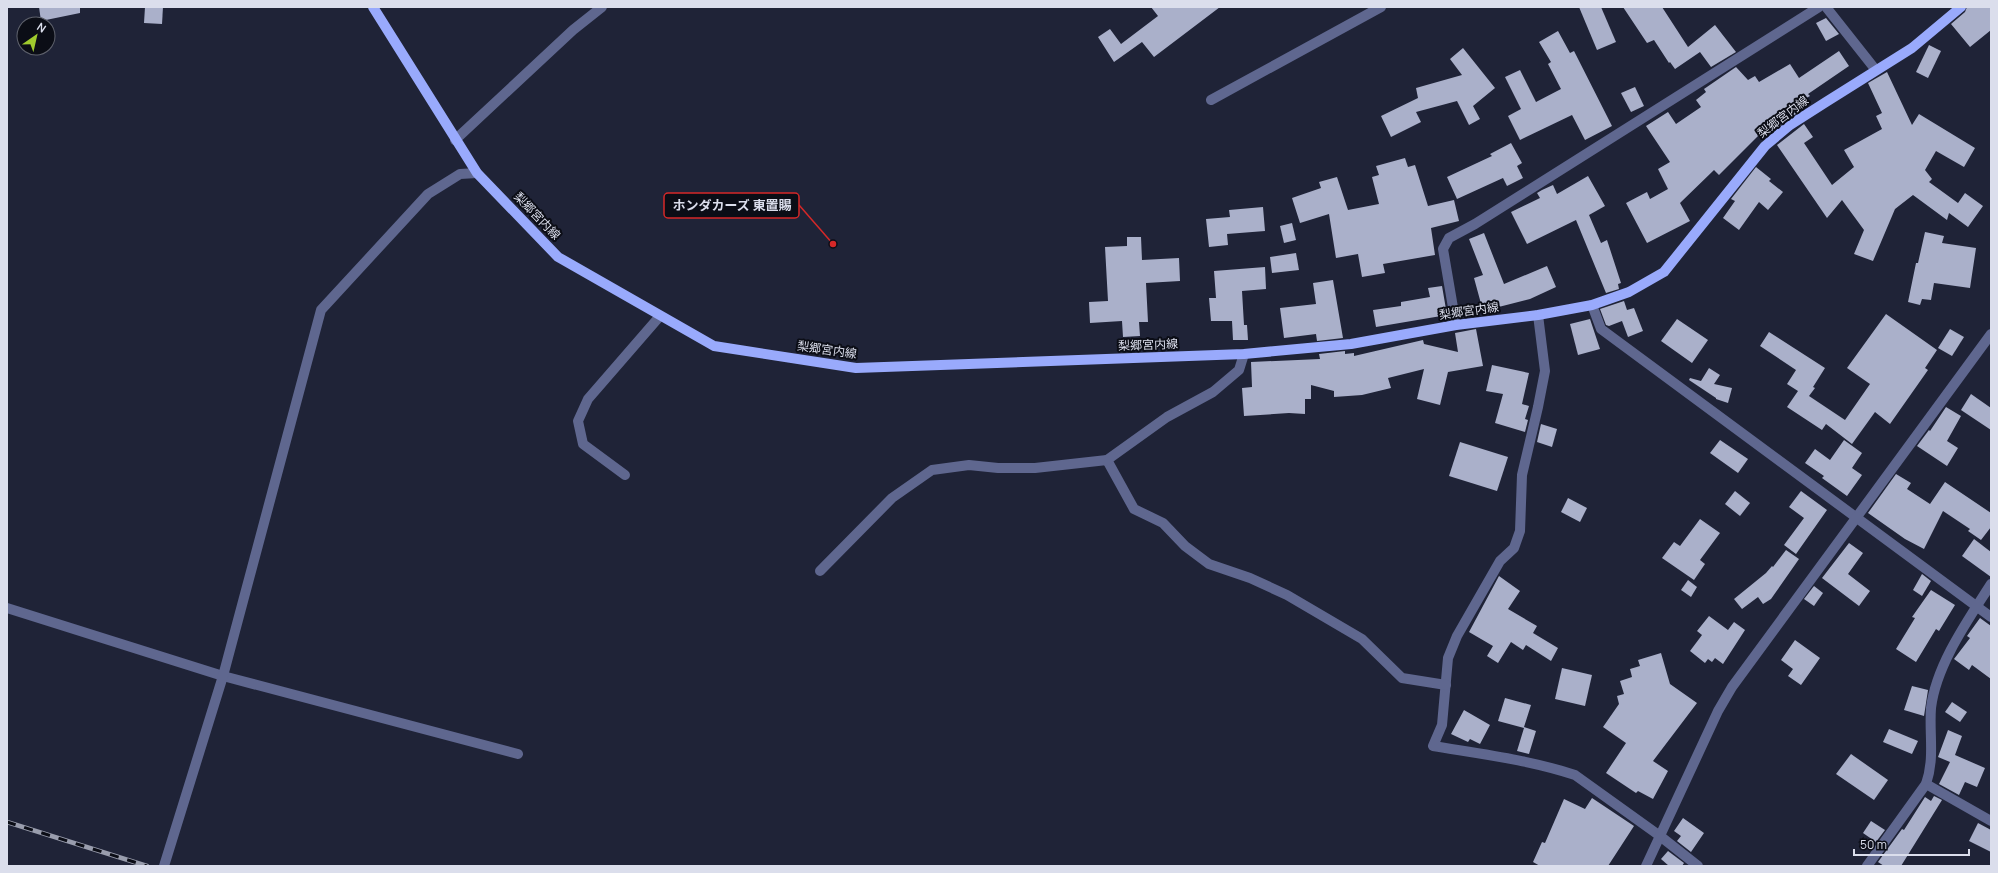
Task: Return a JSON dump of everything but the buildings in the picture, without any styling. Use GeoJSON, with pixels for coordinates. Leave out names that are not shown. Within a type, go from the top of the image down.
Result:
{"type":"FeatureCollection","features":[{"type":"Feature","properties":{"kind":"main road","name":"梨郷宮内線"},"geometry":{"type":"LineString","coordinates":[[373,7],[477,173],[558,257],[714,346],[856,368],[1244,354],[1351,344],[1456,325],[1538,315],[1592,305],[1630,292],[1664,272],[1765,146],[1790,125],[1912,48],[1961,7]]}},
{"type":"Feature","properties":{"kind":"street"},"geometry":{"type":"LineString","coordinates":[[456,140],[573,30],[602,7]]}},
{"type":"Feature","properties":{"kind":"street"},"geometry":{"type":"LineString","coordinates":[[1211,100],[1381,7]]}},
{"type":"Feature","properties":{"kind":"street"},"geometry":{"type":"LineString","coordinates":[[1456,325],[1443,248],[1450,238],[1475,224],[1819,7]]}},
{"type":"Feature","properties":{"kind":"street"},"geometry":{"type":"LineString","coordinates":[[1826,7],[1875,70]]}},
{"type":"Feature","properties":{"kind":"street"},"geometry":{"type":"LineString","coordinates":[[164,866],[223,676],[321,310],[428,194],[460,174],[477,173]]}},
{"type":"Feature","properties":{"kind":"street"},"geometry":{"type":"LineString","coordinates":[[1592,305],[1601,329],[1991,617]]}},
{"type":"Feature","properties":{"kind":"street"},"geometry":{"type":"LineString","coordinates":[[1538,315],[1545,371],[1522,475],[1520,531],[1514,548],[1500,561],[1456,636],[1448,658],[1442,725],[1433,746],[1495,756],[1559,769],[1575,775],[1660,836],[1698,866]]}},
{"type":"Feature","properties":{"kind":"street"},"geometry":{"type":"LineString","coordinates":[[625,475],[583,444],[578,421],[588,399],[660,316]]}},
{"type":"Feature","properties":{"kind":"street"},"geometry":{"type":"LineString","coordinates":[[1646,866],[1718,711],[1732,687],[1991,334]]}},
{"type":"Feature","properties":{"kind":"street"},"geometry":{"type":"LineString","coordinates":[[820,571],[892,498],[932,470],[969,465],[998,468],[1035,468],[1107,460],[1167,417],[1213,392],[1239,370],[1244,354]]}},
{"type":"Feature","properties":{"kind":"street"},"geometry":{"type":"LineString","coordinates":[[1107,460],[1134,509],[1163,523],[1185,546],[1209,564],[1250,578],[1286,594],[1362,639],[1402,678],[1446,685]]}},
{"type":"Feature","properties":{"kind":"street"},"geometry":{"type":"LineString","coordinates":[[1867,866],[1926,784],[1931,771],[1931,707],[1944,662],[1976,606],[1991,584]]}},
{"type":"Feature","properties":{"kind":"street"},"geometry":{"type":"LineString","coordinates":[[7,608],[223,676],[518,754]]}},
{"type":"Feature","properties":{"kind":"street"},"geometry":{"type":"LineString","coordinates":[[1926,784],[1991,821]]}},
{"type":"Feature","properties":{"kind":"railway"},"geometry":{"type":"LineString","coordinates":[[7,822],[147,866]]}},
{"type":"Feature","properties":{"kind":"place","name":"ホンダカーズ 東置賜"},"geometry":{"type":"Point","coordinates":[833,244]}}]}
